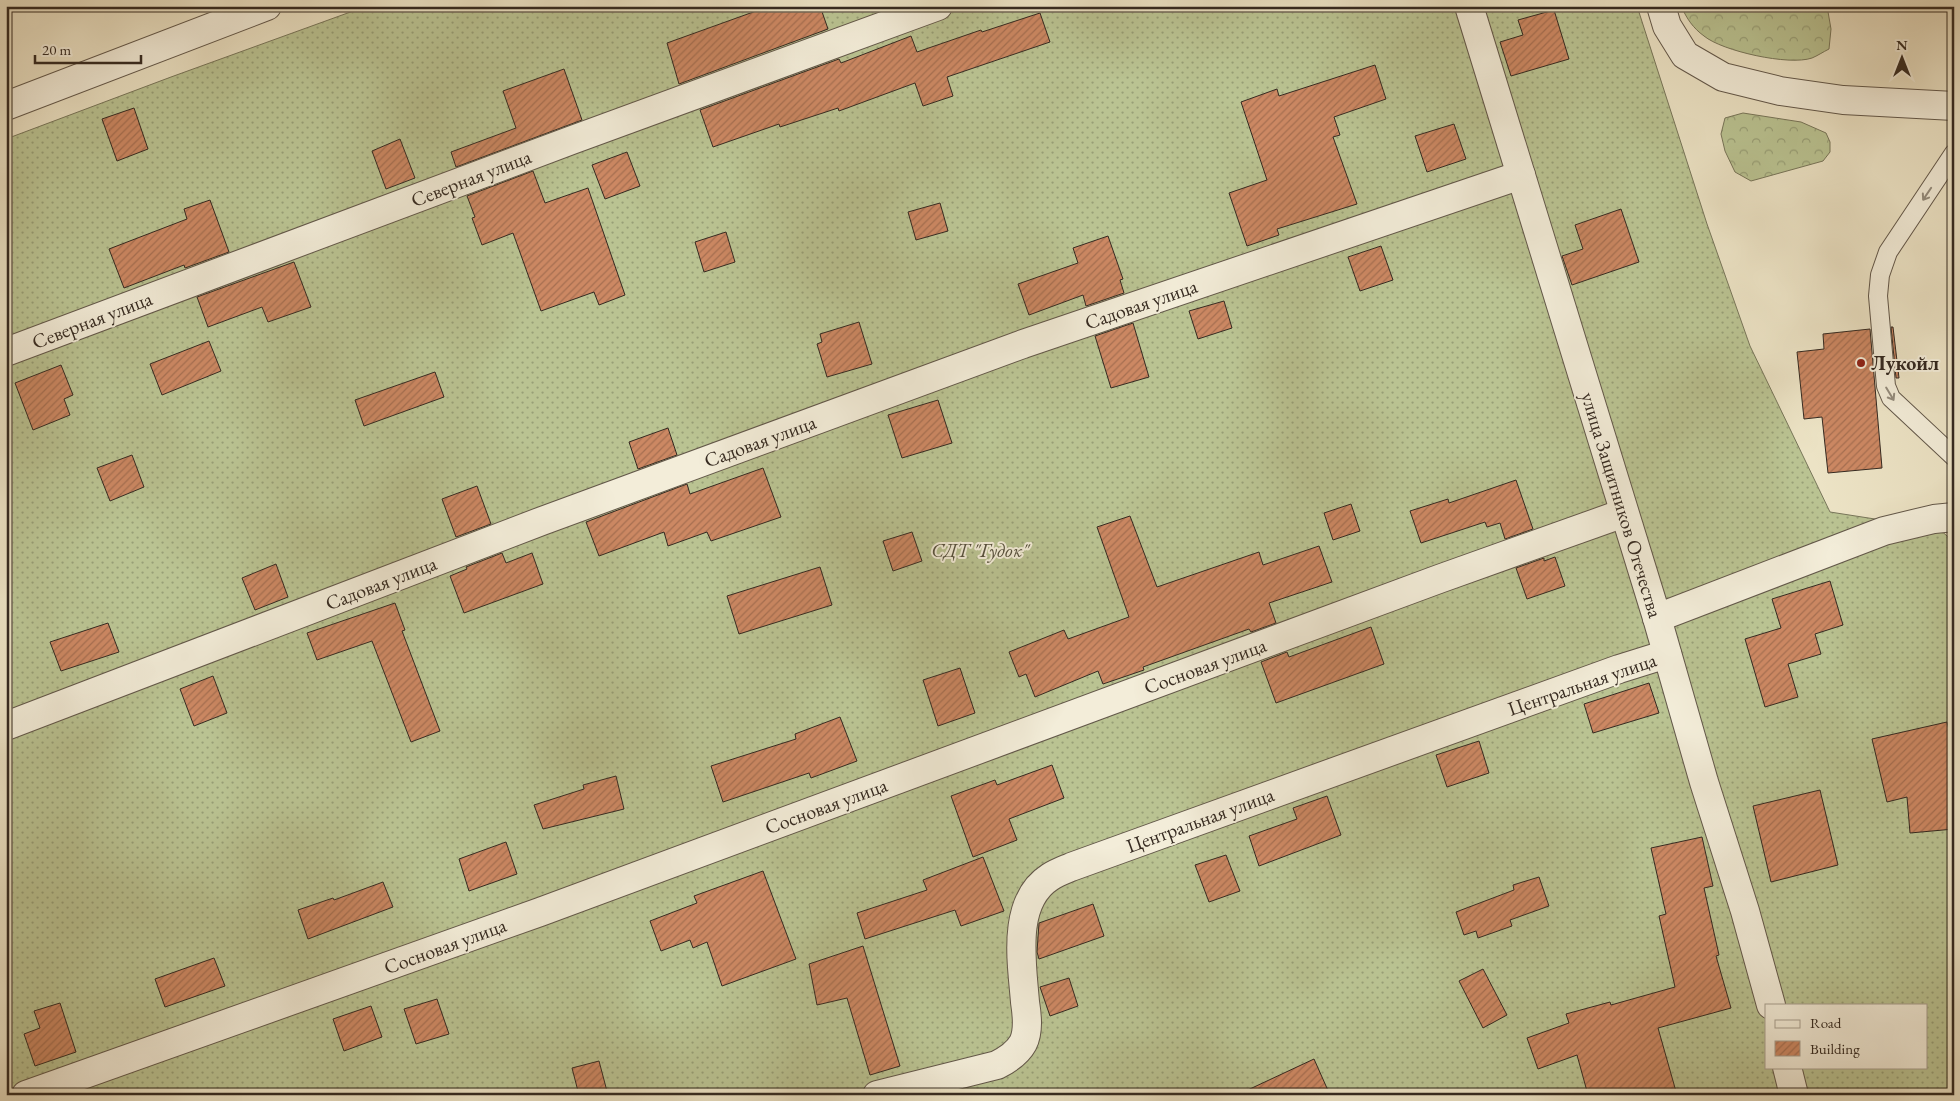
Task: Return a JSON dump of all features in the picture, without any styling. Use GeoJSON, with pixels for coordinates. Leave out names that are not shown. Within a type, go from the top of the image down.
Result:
{"type":"FeatureCollection","features":[{"type":"Feature","properties":{"kind":"street"},"geometry":{"type":"LineString","coordinates":[[6,106],[268,6]]}},
{"type":"Feature","properties":{"kind":"street","name":"Северная улица"},"geometry":{"type":"LineString","coordinates":[[6,352],[581,136],[938,6]]}},
{"type":"Feature","properties":{"kind":"street","name":"улица Защитников Отечества"},"geometry":{"type":"LineString","coordinates":[[1470,6],[1657,618],[1704,782],[1745,910],[1771,1004]]}},
{"type":"Feature","properties":{"kind":"street"},"geometry":{"type":"LineString","coordinates":[[1660,6],[1666,26],[1685,55],[1723,77],[1780,90],[1843,100],[1954,106]]}},
{"type":"Feature","properties":{"kind":"street","name":"Садовая улица"},"geometry":{"type":"LineString","coordinates":[[6,726],[542,521],[1023,344],[1521,175]]}},
{"type":"Feature","properties":{"kind":"street","name":"Сосновая улица"},"geometry":{"type":"LineString","coordinates":[[26,1095],[540,912],[1420,586],[1624,513]]}},
{"type":"Feature","properties":{"kind":"street"},"geometry":{"type":"LineString","coordinates":[[1657,618],[1884,531],[1934,519],[1954,517]]}},
{"type":"Feature","properties":{"kind":"street","name":"Центральная улица"},"geometry":{"type":"LineString","coordinates":[[877,1095],[996,1065],[1010,1058],[1023,1043],[1027,1029],[1021,948],[1022,924],[1036,890],[1049,877],[1619,669],[1667,654]]}},
{"type":"Feature","properties":{"kind":"street"},"geometry":{"type":"LineString","coordinates":[[1787,1068],[1794,1095]]}},
{"type":"Feature","properties":{"kind":"lane"},"geometry":{"type":"LineString","coordinates":[[1954,153],[1888,252],[1880,275],[1878,296],[1886,386],[1891,398],[1954,457]]}},
{"type":"Feature","properties":{"kind":"green space","name":"СДТ \"Гудок\""},"geometry":{"type":"Polygon","coordinates":[[[367,6],[1637,6],[1707,224],[1750,346],[1830,512],[1939,529],[1954,542],[1954,1095],[6,1095],[6,139],[367,6]]]}},
{"type":"Feature","properties":{"kind":"green space"},"geometry":{"type":"Polygon","coordinates":[[[1681,6],[1827,6],[1831,29],[1829,49],[1812,58],[1801,60],[1772,59],[1740,52],[1713,42],[1704,36],[1691,23],[1681,6]]]}},
{"type":"Feature","properties":{"kind":"green space"},"geometry":{"type":"Polygon","coordinates":[[[1743,113],[1801,122],[1826,133],[1830,142],[1830,152],[1823,161],[1751,181],[1735,172],[1725,151],[1721,134],[1725,118],[1743,113]]]}},
{"type":"Feature","properties":{"kind":"building"},"geometry":{"type":"Polygon","coordinates":[[[770,6],[820,6],[828,29],[679,84],[667,43],[770,6]]]}},
{"type":"Feature","properties":{"kind":"building"},"geometry":{"type":"Polygon","coordinates":[[[1554,10],[1569,59],[1511,76],[1500,42],[1523,35],[1518,20],[1554,10]]]}},
{"type":"Feature","properties":{"kind":"building"},"geometry":{"type":"Polygon","coordinates":[[[1040,13],[1050,42],[947,77],[953,96],[923,106],[915,83],[839,111],[838,108],[780,127],[779,124],[713,147],[700,110],[839,59],[841,63],[911,36],[917,52],[981,30],[982,32],[1040,13]]]}},
{"type":"Feature","properties":{"kind":"building"},"geometry":{"type":"Polygon","coordinates":[[[1375,65],[1386,99],[1334,117],[1340,135],[1333,137],[1357,204],[1277,229],[1279,235],[1247,246],[1229,193],[1267,180],[1241,102],[1277,89],[1279,96],[1375,65]]]}},
{"type":"Feature","properties":{"kind":"building"},"geometry":{"type":"Polygon","coordinates":[[[564,69],[582,120],[456,167],[451,152],[516,128],[503,91],[564,69]]]}},
{"type":"Feature","properties":{"kind":"building"},"geometry":{"type":"Polygon","coordinates":[[[134,108],[148,149],[117,161],[102,119],[134,108]]]}},
{"type":"Feature","properties":{"kind":"building"},"geometry":{"type":"Polygon","coordinates":[[[1454,124],[1466,159],[1427,172],[1415,136],[1454,124]]]}},
{"type":"Feature","properties":{"kind":"building"},"geometry":{"type":"Polygon","coordinates":[[[400,139],[415,178],[386,189],[372,151],[400,139]]]}},
{"type":"Feature","properties":{"kind":"building"},"geometry":{"type":"Polygon","coordinates":[[[627,152],[640,186],[605,199],[592,165],[627,152]]]}},
{"type":"Feature","properties":{"kind":"building"},"geometry":{"type":"Polygon","coordinates":[[[533,171],[545,203],[588,188],[625,295],[599,305],[594,292],[541,311],[513,233],[482,245],[472,218],[475,217],[467,196],[533,171]]]}},
{"type":"Feature","properties":{"kind":"building"},"geometry":{"type":"Polygon","coordinates":[[[210,200],[229,252],[185,268],[184,265],[124,288],[109,249],[187,219],[184,209],[210,200]]]}},
{"type":"Feature","properties":{"kind":"building"},"geometry":{"type":"Polygon","coordinates":[[[940,203],[948,231],[916,240],[908,212],[940,203]]]}},
{"type":"Feature","properties":{"kind":"building"},"geometry":{"type":"Polygon","coordinates":[[[1621,209],[1639,262],[1572,285],[1562,256],[1583,249],[1575,225],[1621,209]]]}},
{"type":"Feature","properties":{"kind":"building"},"geometry":{"type":"Polygon","coordinates":[[[726,232],[735,262],[704,272],[695,242],[726,232]]]}},
{"type":"Feature","properties":{"kind":"building"},"geometry":{"type":"Polygon","coordinates":[[[1108,236],[1123,279],[1120,280],[1124,293],[1086,306],[1083,295],[1029,315],[1018,284],[1078,263],[1073,248],[1108,236]]]}},
{"type":"Feature","properties":{"kind":"building"},"geometry":{"type":"Polygon","coordinates":[[[1381,246],[1393,280],[1360,291],[1348,257],[1381,246]]]}},
{"type":"Feature","properties":{"kind":"building"},"geometry":{"type":"Polygon","coordinates":[[[294,262],[311,307],[268,322],[262,307],[208,327],[197,297],[294,262]]]}},
{"type":"Feature","properties":{"kind":"building"},"geometry":{"type":"Polygon","coordinates":[[[1224,301],[1232,328],[1198,339],[1189,311],[1224,301]]]}},
{"type":"Feature","properties":{"kind":"building"},"geometry":{"type":"Polygon","coordinates":[[[859,322],[872,364],[827,377],[817,344],[822,342],[820,334],[859,322]]]}},
{"type":"Feature","properties":{"kind":"building"},"geometry":{"type":"Polygon","coordinates":[[[1133,323],[1149,377],[1111,388],[1095,336],[1133,323]]]}},
{"type":"Feature","properties":{"kind":"building"},"geometry":{"type":"Polygon","coordinates":[[[1891,327],[1893,327],[1899,378],[1896,378],[1891,327]]]}},
{"type":"Feature","properties":{"kind":"building"},"geometry":{"type":"Polygon","coordinates":[[[1870,329],[1882,468],[1828,473],[1822,417],[1804,419],[1797,352],[1824,349],[1823,334],[1870,329]]]}},
{"type":"Feature","properties":{"kind":"building"},"geometry":{"type":"Polygon","coordinates":[[[209,341],[221,371],[162,395],[150,364],[209,341]]]}},
{"type":"Feature","properties":{"kind":"building"},"geometry":{"type":"Polygon","coordinates":[[[61,365],[73,395],[64,399],[70,415],[33,430],[15,383],[61,365]]]}},
{"type":"Feature","properties":{"kind":"building"},"geometry":{"type":"Polygon","coordinates":[[[435,372],[444,397],[364,426],[355,400],[435,372]]]}},
{"type":"Feature","properties":{"kind":"building"},"geometry":{"type":"Polygon","coordinates":[[[938,400],[952,443],[902,458],[888,415],[938,400]]]}},
{"type":"Feature","properties":{"kind":"building"},"geometry":{"type":"Polygon","coordinates":[[[668,428],[677,455],[638,469],[629,442],[668,428]]]}},
{"type":"Feature","properties":{"kind":"building"},"geometry":{"type":"Polygon","coordinates":[[[132,455],[144,487],[110,501],[97,468],[132,455]]]}},
{"type":"Feature","properties":{"kind":"building"},"geometry":{"type":"Polygon","coordinates":[[[763,468],[781,517],[711,541],[707,532],[668,546],[664,532],[599,556],[586,522],[687,484],[690,494],[763,468]]]}},
{"type":"Feature","properties":{"kind":"building"},"geometry":{"type":"Polygon","coordinates":[[[1516,480],[1533,529],[1505,539],[1500,523],[1487,527],[1485,522],[1421,543],[1410,511],[1448,499],[1449,503],[1516,480]]]}},
{"type":"Feature","properties":{"kind":"building"},"geometry":{"type":"Polygon","coordinates":[[[477,486],[491,524],[456,537],[442,499],[477,486]]]}},
{"type":"Feature","properties":{"kind":"building"},"geometry":{"type":"Polygon","coordinates":[[[1351,504],[1360,531],[1333,540],[1324,513],[1351,504]]]}},
{"type":"Feature","properties":{"kind":"building"},"geometry":{"type":"Polygon","coordinates":[[[1130,516],[1157,587],[1259,552],[1263,565],[1319,546],[1332,582],[1269,603],[1276,623],[1251,632],[1249,629],[1143,667],[1144,670],[1103,684],[1098,671],[1035,697],[1026,674],[1019,677],[1009,652],[1064,630],[1068,639],[1129,617],[1097,527],[1130,516]]]}},
{"type":"Feature","properties":{"kind":"building"},"geometry":{"type":"Polygon","coordinates":[[[912,532],[922,561],[893,571],[883,541],[912,532]]]}},
{"type":"Feature","properties":{"kind":"building"},"geometry":{"type":"Polygon","coordinates":[[[502,553],[506,563],[532,553],[543,584],[464,613],[450,576],[467,569],[466,567],[502,553]]]}},
{"type":"Feature","properties":{"kind":"building"},"geometry":{"type":"Polygon","coordinates":[[[1555,557],[1565,586],[1527,599],[1516,568],[1544,558],[1544,561],[1555,557]]]}},
{"type":"Feature","properties":{"kind":"building"},"geometry":{"type":"Polygon","coordinates":[[[276,564],[288,597],[255,610],[242,578],[276,564]]]}},
{"type":"Feature","properties":{"kind":"building"},"geometry":{"type":"Polygon","coordinates":[[[820,567],[832,605],[739,634],[727,596],[820,567]]]}},
{"type":"Feature","properties":{"kind":"building"},"geometry":{"type":"Polygon","coordinates":[[[1830,581],[1843,625],[1815,634],[1821,654],[1788,664],[1798,697],[1765,707],[1745,639],[1781,628],[1772,599],[1830,581]]]}},
{"type":"Feature","properties":{"kind":"building"},"geometry":{"type":"Polygon","coordinates":[[[395,603],[405,630],[402,631],[440,731],[411,742],[372,641],[317,660],[307,633],[395,603]]]}},
{"type":"Feature","properties":{"kind":"building"},"geometry":{"type":"Polygon","coordinates":[[[108,623],[119,652],[61,671],[50,642],[108,623]]]}},
{"type":"Feature","properties":{"kind":"building"},"geometry":{"type":"Polygon","coordinates":[[[1371,627],[1384,664],[1276,703],[1261,662],[1287,652],[1289,657],[1371,627]]]}},
{"type":"Feature","properties":{"kind":"building"},"geometry":{"type":"Polygon","coordinates":[[[960,668],[975,713],[938,726],[923,680],[960,668]]]}},
{"type":"Feature","properties":{"kind":"building"},"geometry":{"type":"Polygon","coordinates":[[[213,676],[227,713],[194,726],[180,689],[213,676]]]}},
{"type":"Feature","properties":{"kind":"building"},"geometry":{"type":"Polygon","coordinates":[[[1649,683],[1659,713],[1593,733],[1584,704],[1649,683]]]}},
{"type":"Feature","properties":{"kind":"building"},"geometry":{"type":"Polygon","coordinates":[[[840,717],[857,761],[811,778],[809,773],[723,802],[711,766],[796,739],[795,734],[840,717]]]}},
{"type":"Feature","properties":{"kind":"building"},"geometry":{"type":"Polygon","coordinates":[[[1947,722],[1954,751],[1954,829],[1910,833],[1907,797],[1887,802],[1872,739],[1947,722]]]}},
{"type":"Feature","properties":{"kind":"building"},"geometry":{"type":"Polygon","coordinates":[[[1479,741],[1489,773],[1447,787],[1436,755],[1479,741]]]}},
{"type":"Feature","properties":{"kind":"building"},"geometry":{"type":"Polygon","coordinates":[[[1052,765],[1064,798],[1009,819],[1017,840],[973,857],[951,796],[995,780],[997,785],[1052,765]]]}},
{"type":"Feature","properties":{"kind":"building"},"geometry":{"type":"Polygon","coordinates":[[[616,776],[624,809],[543,829],[534,805],[584,789],[583,785],[616,776]]]}},
{"type":"Feature","properties":{"kind":"building"},"geometry":{"type":"Polygon","coordinates":[[[1820,790],[1838,865],[1771,882],[1753,806],[1820,790]]]}},
{"type":"Feature","properties":{"kind":"building"},"geometry":{"type":"Polygon","coordinates":[[[1327,796],[1341,835],[1259,866],[1249,836],[1297,819],[1293,808],[1327,796]]]}},
{"type":"Feature","properties":{"kind":"building"},"geometry":{"type":"Polygon","coordinates":[[[1702,837],[1713,886],[1704,888],[1719,955],[1716,956],[1731,1008],[1658,1028],[1677,1095],[1588,1095],[1577,1055],[1538,1069],[1527,1038],[1569,1023],[1566,1014],[1610,1002],[1611,1005],[1675,987],[1659,916],[1666,914],[1651,848],[1702,837]]]}},
{"type":"Feature","properties":{"kind":"building"},"geometry":{"type":"Polygon","coordinates":[[[506,842],[517,874],[469,891],[459,859],[506,842]]]}},
{"type":"Feature","properties":{"kind":"building"},"geometry":{"type":"Polygon","coordinates":[[[1226,855],[1240,891],[1209,902],[1195,865],[1226,855]]]}},
{"type":"Feature","properties":{"kind":"building"},"geometry":{"type":"Polygon","coordinates":[[[983,857],[1004,911],[961,926],[955,910],[865,939],[857,913],[927,890],[923,880],[983,857]]]}},
{"type":"Feature","properties":{"kind":"building"},"geometry":{"type":"Polygon","coordinates":[[[763,871],[796,959],[722,986],[707,942],[693,948],[690,940],[661,951],[650,921],[697,903],[694,896],[763,871]]]}},
{"type":"Feature","properties":{"kind":"building"},"geometry":{"type":"Polygon","coordinates":[[[1539,877],[1549,906],[1510,920],[1512,926],[1478,938],[1476,931],[1464,935],[1456,912],[1514,890],[1513,885],[1539,877]]]}},
{"type":"Feature","properties":{"kind":"building"},"geometry":{"type":"Polygon","coordinates":[[[383,882],[393,907],[308,939],[298,910],[333,898],[334,900],[383,882]]]}},
{"type":"Feature","properties":{"kind":"building"},"geometry":{"type":"Polygon","coordinates":[[[1093,904],[1104,936],[1039,959],[1037,952],[1039,923],[1093,904]]]}},
{"type":"Feature","properties":{"kind":"building"},"geometry":{"type":"Polygon","coordinates":[[[863,946],[900,1066],[870,1075],[847,998],[817,1005],[809,964],[863,946]]]}},
{"type":"Feature","properties":{"kind":"building"},"geometry":{"type":"Polygon","coordinates":[[[214,958],[225,986],[165,1007],[155,979],[214,958]]]}},
{"type":"Feature","properties":{"kind":"building"},"geometry":{"type":"Polygon","coordinates":[[[1483,969],[1507,1015],[1483,1028],[1459,981],[1483,969]]]}},
{"type":"Feature","properties":{"kind":"building"},"geometry":{"type":"Polygon","coordinates":[[[1069,978],[1078,1006],[1050,1016],[1040,987],[1069,978]]]}},
{"type":"Feature","properties":{"kind":"building"},"geometry":{"type":"Polygon","coordinates":[[[437,999],[449,1034],[416,1044],[404,1009],[437,999]]]}},
{"type":"Feature","properties":{"kind":"building"},"geometry":{"type":"Polygon","coordinates":[[[60,1003],[76,1052],[35,1066],[24,1034],[40,1028],[34,1011],[60,1003]]]}},
{"type":"Feature","properties":{"kind":"building"},"geometry":{"type":"Polygon","coordinates":[[[371,1006],[382,1037],[344,1051],[333,1019],[371,1006]]]}},
{"type":"Feature","properties":{"kind":"building"},"geometry":{"type":"Polygon","coordinates":[[[1314,1059],[1330,1095],[1237,1095],[1314,1059]]]}},
{"type":"Feature","properties":{"kind":"building"},"geometry":{"type":"Polygon","coordinates":[[[599,1061],[608,1095],[579,1095],[572,1068],[599,1061]]]}},
{"type":"Feature","properties":{"kind":"place","name":"Лукойл"},"geometry":{"type":"Point","coordinates":[1861,363]}}]}
